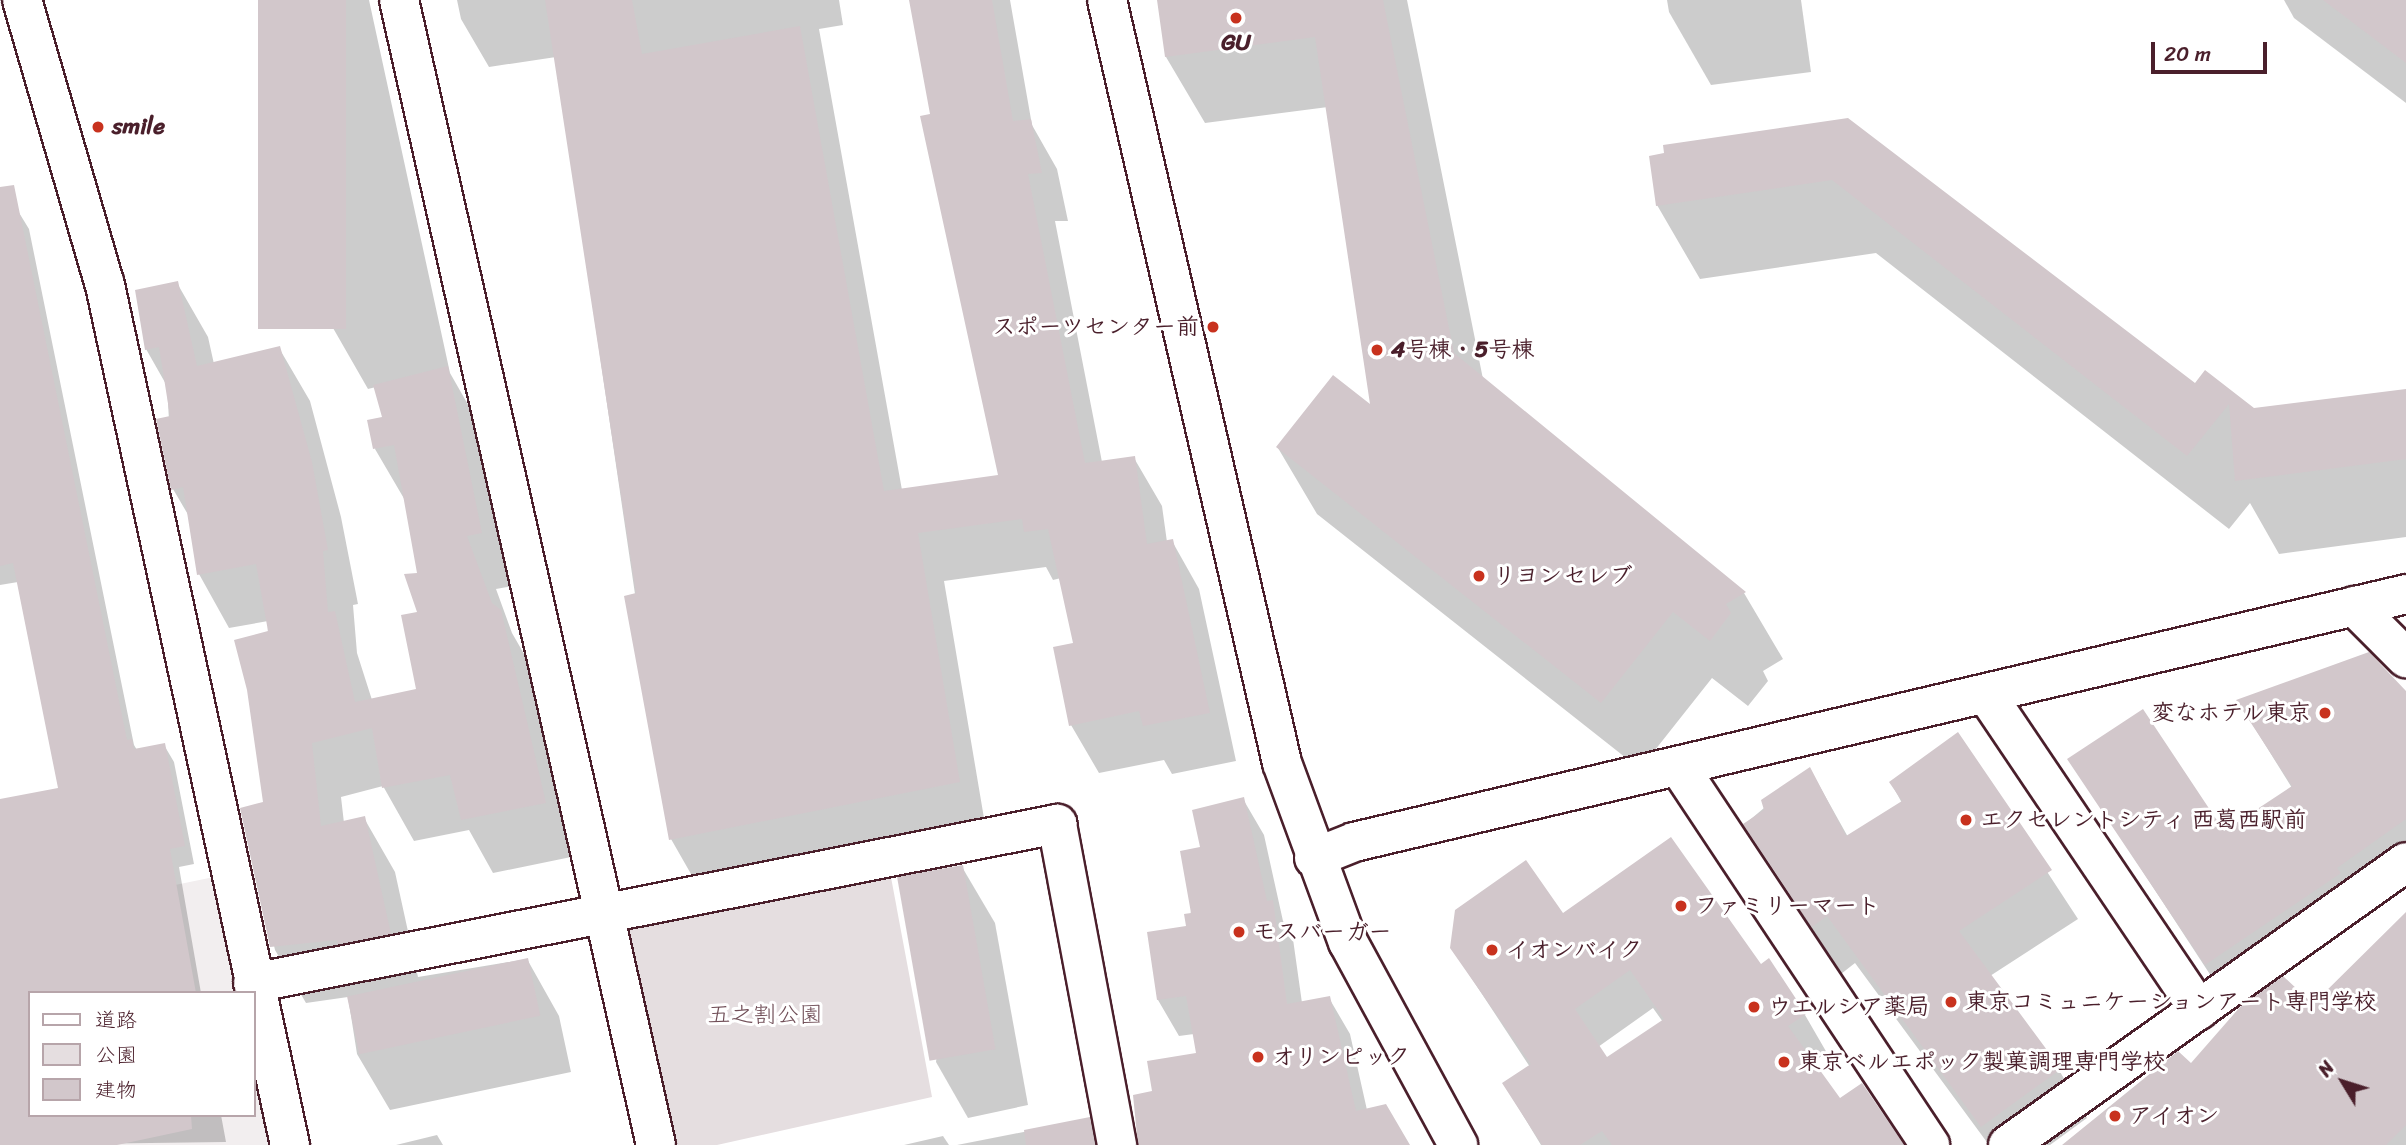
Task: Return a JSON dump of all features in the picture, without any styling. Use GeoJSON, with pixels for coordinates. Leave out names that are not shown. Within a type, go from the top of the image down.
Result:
{"type":"FeatureCollection","features":[{"type":"Feature","properties":{"kind":"street"},"geometry":{"type":"LineString","coordinates":[[22,0],[105,285],[255,991]]}},
{"type":"Feature","properties":{"kind":"street"},"geometry":{"type":"LineString","coordinates":[[399,0],[656,1145]]}},
{"type":"Feature","properties":{"kind":"street"},"geometry":{"type":"LineString","coordinates":[[1107,0],[1259,673],[1282,763],[1314,858],[1384,1014],[1458,1145]]}},
{"type":"Feature","properties":{"kind":"street"},"geometry":{"type":"LineString","coordinates":[[1314,858],[1354,842],[2406,594]]}},
{"type":"Feature","properties":{"kind":"street"},"geometry":{"type":"LineString","coordinates":[[2354,606],[2406,658]]}},
{"type":"Feature","properties":{"kind":"street"},"geometry":{"type":"LineString","coordinates":[[1986,694],[2199,1010]]}},
{"type":"Feature","properties":{"kind":"street"},"geometry":{"type":"LineString","coordinates":[[1679,767],[1930,1145]]}},
{"type":"Feature","properties":{"kind":"street"},"geometry":{"type":"LineString","coordinates":[[253,983],[1057,824],[1117,1145]]}},
{"type":"Feature","properties":{"kind":"street"},"geometry":{"type":"LineString","coordinates":[[2008,1145],[2406,862]]}},
{"type":"Feature","properties":{"kind":"street"},"geometry":{"type":"LineString","coordinates":[[256,996],[290,1145]]}},
{"type":"Feature","properties":{"kind":"shaded area"},"geometry":{"type":"Polygon","coordinates":[[[214,877],[239,991],[28,991],[28,1117],[256,1117],[256,1068],[273,1145],[0,1145],[0,921],[214,877]]]}},
{"type":"Feature","properties":{"kind":"green space","name":"五之割公園"},"geometry":{"type":"Polygon","coordinates":[[[890,872],[932,1097],[717,1145],[678,1145],[669,1139],[624,938],[636,920],[890,872]]]}},
{"type":"Feature","properties":{"kind":"building"},"geometry":{"type":"Polygon","coordinates":[[[258,0],[346,0],[346,329],[258,329],[258,0]]]}},
{"type":"Feature","properties":{"kind":"building"},"geometry":{"type":"Polygon","coordinates":[[[545,0],[632,0],[642,54],[800,26],[884,491],[998,475],[920,116],[930,114],[909,0],[992,0],[1013,121],[1031,119],[1042,173],[1028,174],[1085,463],[1135,456],[1147,544],[1173,539],[1210,713],[1143,726],[1139,711],[1069,726],[1053,647],[1073,643],[1048,529],[1024,532],[1022,519],[918,533],[960,782],[669,840],[624,596],[636,593],[545,0]]]}},
{"type":"Feature","properties":{"kind":"building","name":"4号棟・5号棟"},"geometry":{"type":"Polygon","coordinates":[[[1157,0],[1383,0],[1454,353],[1746,592],[1726,604],[1731,613],[1710,641],[1673,612],[1601,703],[1276,447],[1333,375],[1370,404],[1315,37],[1165,57],[1157,0]]]}},
{"type":"Feature","properties":{"kind":"building"},"geometry":{"type":"Polygon","coordinates":[[[2323,0],[2406,0],[2406,63],[2323,0]]]}},
{"type":"Feature","properties":{"kind":"building"},"geometry":{"type":"Polygon","coordinates":[[[1848,118],[2195,383],[2205,370],[2254,408],[2406,389],[2406,459],[2235,481],[2229,404],[2187,456],[1832,180],[1656,206],[1649,156],[1664,153],[1663,145],[1848,118]]]}},
{"type":"Feature","properties":{"kind":"building"},"geometry":{"type":"Polygon","coordinates":[[[14,185],[127,740],[132,739],[134,749],[165,743],[185,846],[170,849],[196,991],[28,991],[28,1117],[191,1117],[192,1129],[117,1145],[0,1145],[0,799],[58,788],[13,563],[0,566],[0,187],[14,185]]]}},
{"type":"Feature","properties":{"kind":"building"},"geometry":{"type":"Polygon","coordinates":[[[178,281],[197,366],[280,346],[312,462],[328,550],[323,551],[328,612],[335,611],[355,702],[416,689],[401,615],[417,612],[404,574],[417,573],[394,445],[373,449],[367,420],[382,417],[373,385],[448,366],[482,533],[467,536],[492,603],[501,610],[546,803],[461,820],[450,775],[382,788],[372,728],[312,743],[321,826],[365,816],[391,934],[338,944],[337,940],[270,947],[240,808],[263,802],[247,690],[234,640],[268,631],[256,564],[197,575],[183,487],[171,490],[156,419],[170,416],[159,347],[145,350],[135,290],[178,281]]]}},
{"type":"Feature","properties":{"kind":"building"},"geometry":{"type":"Polygon","coordinates":[[[2369,652],[2406,691],[2406,819],[2337,868],[2341,873],[2205,965],[2067,759],[2143,709],[2224,831],[2292,786],[2236,700],[2369,652]]]}},
{"type":"Feature","properties":{"kind":"building"},"geometry":{"type":"Polygon","coordinates":[[[1958,732],[2052,870],[1959,931],[2061,1069],[1981,1127],[1827,916],[1812,927],[1743,824],[1764,810],[1761,800],[1810,767],[1846,836],[1902,801],[1889,782],[1958,732]]]}},
{"type":"Feature","properties":{"kind":"building"},"geometry":{"type":"Polygon","coordinates":[[[1244,797],[1267,901],[1273,900],[1287,1004],[1330,996],[1356,1111],[1386,1104],[1410,1145],[1138,1145],[1133,1095],[1152,1091],[1147,1061],[1196,1053],[1186,996],[1157,1000],[1147,932],[1186,926],[1184,914],[1191,913],[1180,851],[1200,847],[1192,810],[1244,797]]]}},
{"type":"Feature","properties":{"kind":"building"},"geometry":{"type":"Polygon","coordinates":[[[1671,837],[1761,964],[1769,958],[1806,1014],[1788,1026],[1840,1098],[1862,1083],[1904,1145],[1612,1145],[1602,1131],[1580,1145],[1542,1145],[1502,1083],[1531,1064],[1450,948],[1455,910],[1526,860],[1563,913],[1671,837]],[[1630,970],[1575,1009],[1607,1057],[1664,1019],[1630,970]]]}},
{"type":"Feature","properties":{"kind":"building"},"geometry":{"type":"Polygon","coordinates":[[[963,865],[995,1049],[929,1061],[897,877],[963,865]]]}},
{"type":"Feature","properties":{"kind":"building"},"geometry":{"type":"Polygon","coordinates":[[[2406,912],[2406,1125],[2386,1145],[2062,1145],[2178,1051],[2191,1063],[2240,1007],[2283,976],[2313,1004],[2406,912]]]}},
{"type":"Feature","properties":{"kind":"building"},"geometry":{"type":"Polygon","coordinates":[[[528,958],[540,1016],[359,1054],[347,996],[528,958]]]}},
{"type":"Feature","properties":{"kind":"building"},"geometry":{"type":"Polygon","coordinates":[[[1090,1117],[1095,1145],[1026,1145],[1024,1130],[1090,1117]]]}},
{"type":"Feature","properties":{"kind":"place","name":"GU"},"geometry":{"type":"Point","coordinates":[1236,18]}},
{"type":"Feature","properties":{"kind":"place","name":"smile"},"geometry":{"type":"Point","coordinates":[98,127]}},
{"type":"Feature","properties":{"kind":"place","name":"スポーツセンター前"},"geometry":{"type":"Point","coordinates":[1213,327]}},
{"type":"Feature","properties":{"kind":"place","name":"4号棟・5号棟"},"geometry":{"type":"Point","coordinates":[1377,350]}},
{"type":"Feature","properties":{"kind":"place","name":"リヨンセレブ"},"geometry":{"type":"Point","coordinates":[1479,576]}},
{"type":"Feature","properties":{"kind":"place","name":"変なホテル東京"},"geometry":{"type":"Point","coordinates":[2325,713]}},
{"type":"Feature","properties":{"kind":"place","name":"エクセレントシティ 西葛西駅前"},"geometry":{"type":"Point","coordinates":[1966,820]}},
{"type":"Feature","properties":{"kind":"place","name":"ファミリーマート"},"geometry":{"type":"Point","coordinates":[1681,906]}},
{"type":"Feature","properties":{"kind":"place","name":"モスバーガー"},"geometry":{"type":"Point","coordinates":[1239,932]}},
{"type":"Feature","properties":{"kind":"place","name":"イオンバイク"},"geometry":{"type":"Point","coordinates":[1492,950]}},
{"type":"Feature","properties":{"kind":"place","name":"東京コミュニケーションアート専門学校"},"geometry":{"type":"Point","coordinates":[1951,1002]}},
{"type":"Feature","properties":{"kind":"place","name":"ウエルシア薬局"},"geometry":{"type":"Point","coordinates":[1754,1007]}},
{"type":"Feature","properties":{"kind":"place","name":"オリンピック"},"geometry":{"type":"Point","coordinates":[1258,1057]}},
{"type":"Feature","properties":{"kind":"place","name":"東京ベルエポック製菓調理専門学校"},"geometry":{"type":"Point","coordinates":[1784,1062]}},
{"type":"Feature","properties":{"kind":"place","name":"アイオン"},"geometry":{"type":"Point","coordinates":[2115,1116]}}]}
